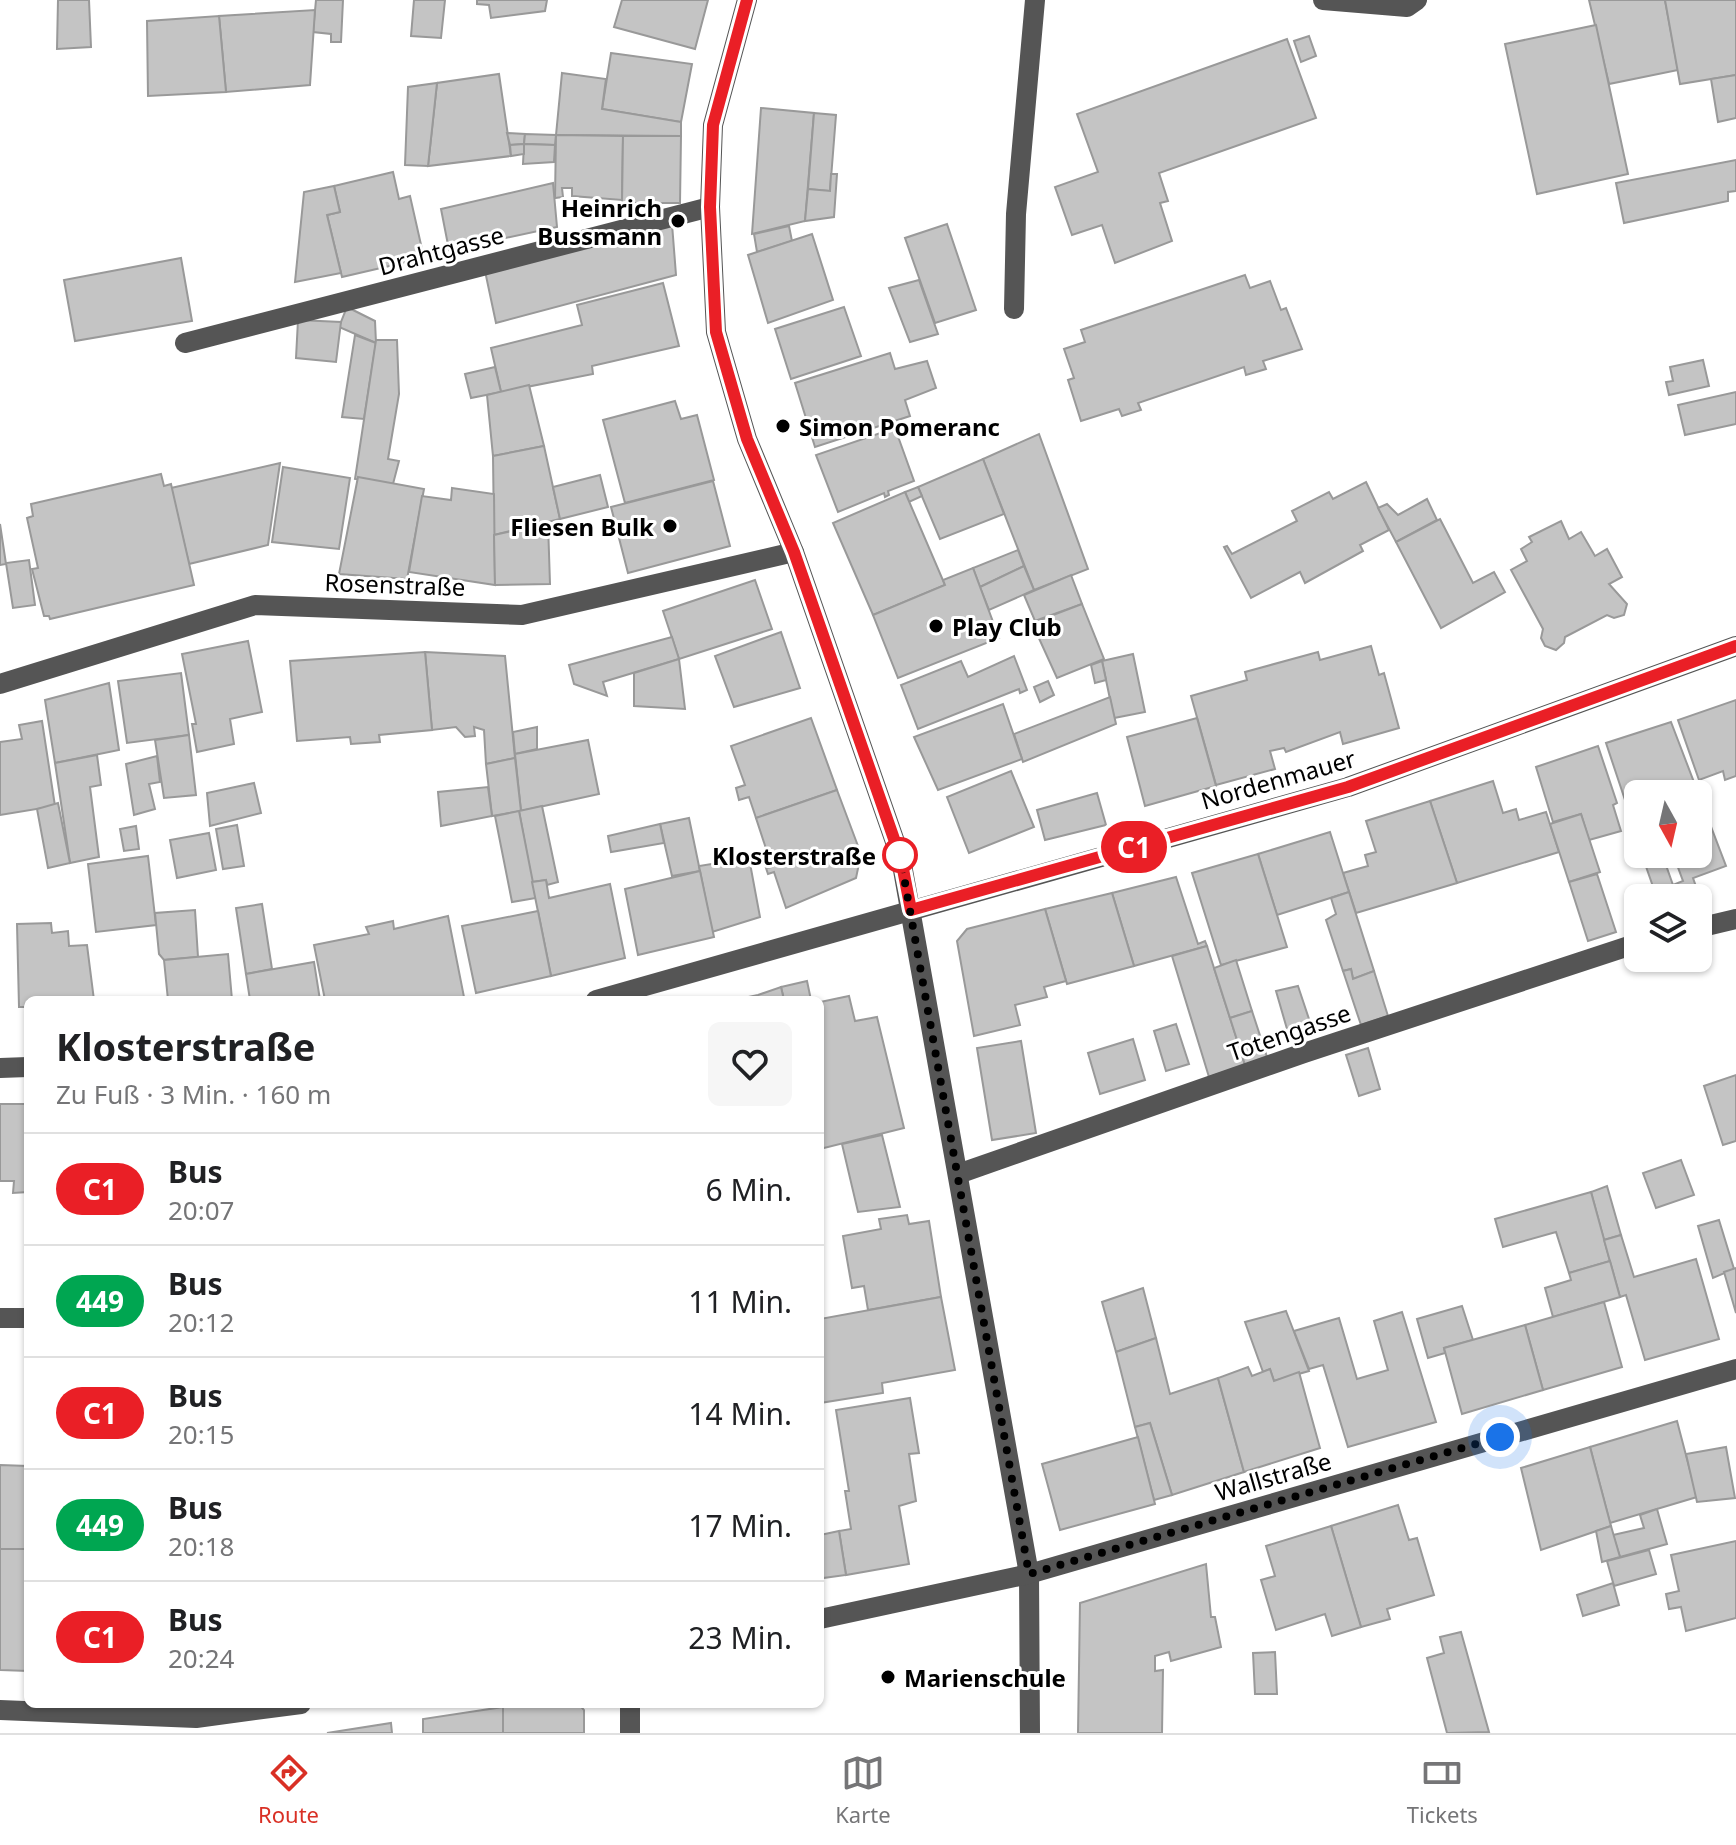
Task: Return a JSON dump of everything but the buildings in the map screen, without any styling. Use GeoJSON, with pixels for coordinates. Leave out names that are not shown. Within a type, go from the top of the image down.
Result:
{"type":"FeatureCollection","features":[{"type":"Feature","properties":{"kind":"street"},"geometry":{"type":"LineString","coordinates":[[747,0],[713,125],[710,207],[716,332],[747,439],[794,552],[901,859],[1029,1574],[1030,1733]]}},
{"type":"Feature","properties":{"kind":"street"},"geometry":{"type":"LineString","coordinates":[[1014,309],[1016,214],[1035,0]]}},
{"type":"Feature","properties":{"kind":"street"},"geometry":{"type":"LineString","coordinates":[[1323,0],[1407,7],[1417,0]]}},
{"type":"Feature","properties":{"kind":"street","name":"Drahtgasse"},"geometry":{"type":"LineString","coordinates":[[185,343],[710,207]]}},
{"type":"Feature","properties":{"kind":"street","name":"Rosenstraße"},"geometry":{"type":"LineString","coordinates":[[0,684],[255,605],[522,615],[794,552]]}},
{"type":"Feature","properties":{"kind":"street","name":"Nordenmauer"},"geometry":{"type":"LineString","coordinates":[[610,996],[1348,787],[1736,646]]}},
{"type":"Feature","properties":{"kind":"street"},"geometry":{"type":"LineString","coordinates":[[1712,925],[1736,919]]}},
{"type":"Feature","properties":{"kind":"street","name":"Totengasse"},"geometry":{"type":"LineString","coordinates":[[958,1174],[1304,1053],[1624,948]]}},
{"type":"Feature","properties":{"kind":"street"},"geometry":{"type":"LineString","coordinates":[[0,1068],[24,1067]]}},
{"type":"Feature","properties":{"kind":"street"},"geometry":{"type":"LineString","coordinates":[[0,1318],[24,1318]]}},
{"type":"Feature","properties":{"kind":"street","name":"Wallstraße"},"geometry":{"type":"LineString","coordinates":[[824,1618],[1029,1574],[1736,1369]]}},
{"type":"Feature","properties":{"kind":"street"},"geometry":{"type":"LineString","coordinates":[[0,1710],[196,1726],[282,1708]]}},
{"type":"Feature","properties":{"kind":"street"},"geometry":{"type":"LineString","coordinates":[[630,1708],[630,1733]]}},
{"type":"Feature","properties":{"kind":"bus line","name":"C1"},"geometry":{"type":"LineString","coordinates":[[747,0],[713,125],[710,207],[716,332],[747,439],[794,552],[901,859],[911,910],[1348,787],[1736,646]]}},
{"type":"Feature","properties":{"kind":"place","name":"Heinrich Bussmann"},"geometry":{"type":"Point","coordinates":[678,221]}},
{"type":"Feature","properties":{"kind":"place","name":"Simon Pomeranc"},"geometry":{"type":"Point","coordinates":[783,426]}},
{"type":"Feature","properties":{"kind":"place","name":"Fliesen Bulk"},"geometry":{"type":"Point","coordinates":[670,526]}},
{"type":"Feature","properties":{"kind":"place","name":"Play Club"},"geometry":{"type":"Point","coordinates":[936,626]}},
{"type":"Feature","properties":{"kind":"place","name":"Klosterstraße"},"geometry":{"type":"Point","coordinates":[900,855]}},
{"type":"Feature","properties":{"kind":"place","name":"Marienschule"},"geometry":{"type":"Point","coordinates":[888,1677]}},
{"type":"Feature","properties":{"kind":"route"},"geometry":{"type":"LineString","coordinates":[[900,855],[1029,1574],[1500,1437]]}}]}
